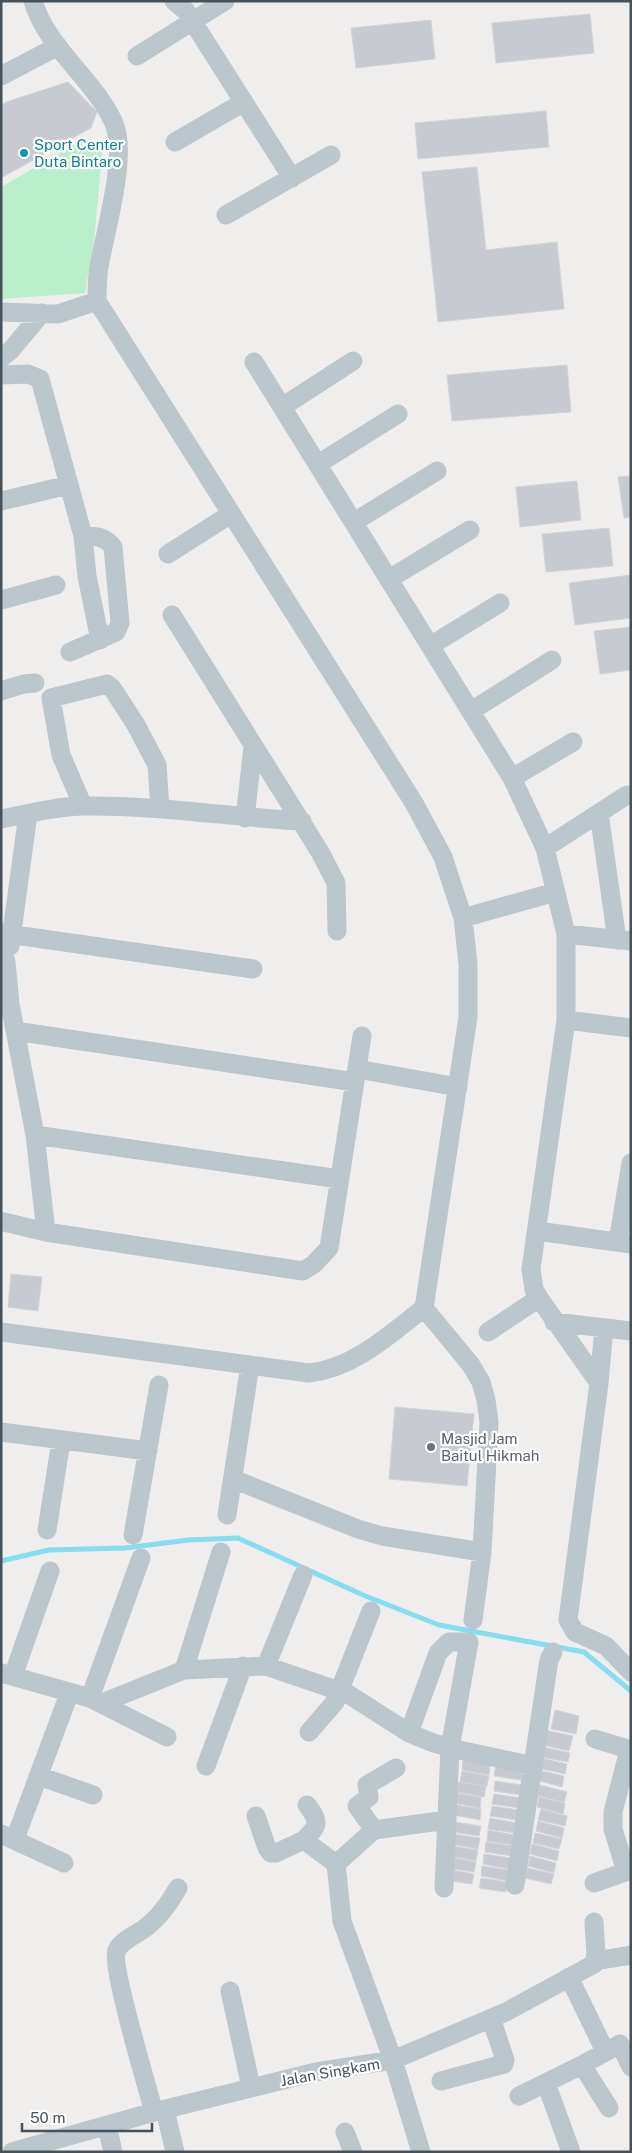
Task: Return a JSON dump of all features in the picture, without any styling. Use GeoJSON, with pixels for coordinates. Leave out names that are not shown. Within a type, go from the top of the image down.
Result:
{"type":"FeatureCollection","features":[{"type":"Feature","properties":{"kind":"street"},"geometry":{"type":"LineString","coordinates":[[1,1332],[309,1373],[327,1371],[368,1350],[424,1308],[468,1017],[468,964],[463,918],[443,857],[414,804],[97,301],[99,268],[107,234],[119,152],[115,122],[96,92],[44,28],[33,1]]}},
{"type":"Feature","properties":{"kind":"street"},"geometry":{"type":"LineString","coordinates":[[174,1],[186,11],[292,178]]}},
{"type":"Feature","properties":{"kind":"street"},"geometry":{"type":"LineString","coordinates":[[137,56],[225,1]]}},
{"type":"Feature","properties":{"kind":"street"},"geometry":{"type":"LineString","coordinates":[[1,76],[58,46]]}},
{"type":"Feature","properties":{"kind":"street"},"geometry":{"type":"LineString","coordinates":[[175,142],[244,102]]}},
{"type":"Feature","properties":{"kind":"street"},"geometry":{"type":"LineString","coordinates":[[226,215],[331,156]]}},
{"type":"Feature","properties":{"kind":"street"},"geometry":{"type":"LineString","coordinates":[[1,312],[58,314],[97,301]]}},
{"type":"Feature","properties":{"kind":"street"},"geometry":{"type":"LineString","coordinates":[[1,358],[11,350],[42,313]]}},
{"type":"Feature","properties":{"kind":"street"},"geometry":{"type":"LineString","coordinates":[[254,362],[512,778],[545,848],[566,934],[566,1020],[531,1269],[534,1289],[539,1298],[554,1322],[599,1383]]}},
{"type":"Feature","properties":{"kind":"street"},"geometry":{"type":"LineString","coordinates":[[282,407],[353,362]]}},
{"type":"Feature","properties":{"kind":"street"},"geometry":{"type":"LineString","coordinates":[[1,375],[28,374],[40,379],[83,536],[87,576],[100,640]]}},
{"type":"Feature","properties":{"kind":"street"},"geometry":{"type":"LineString","coordinates":[[318,464],[398,414]]}},
{"type":"Feature","properties":{"kind":"street"},"geometry":{"type":"LineString","coordinates":[[354,522],[437,471]]}},
{"type":"Feature","properties":{"kind":"street"},"geometry":{"type":"LineString","coordinates":[[1,501],[69,485]]}},
{"type":"Feature","properties":{"kind":"street"},"geometry":{"type":"LineString","coordinates":[[168,554],[231,514]]}},
{"type":"Feature","properties":{"kind":"street"},"geometry":{"type":"LineString","coordinates":[[388,579],[470,530]]}},
{"type":"Feature","properties":{"kind":"street"},"geometry":{"type":"LineString","coordinates":[[70,652],[116,632],[120,623],[113,547],[109,541],[100,537],[83,536]]}},
{"type":"Feature","properties":{"kind":"street"},"geometry":{"type":"LineString","coordinates":[[1,600],[56,585]]}},
{"type":"Feature","properties":{"kind":"street"},"geometry":{"type":"LineString","coordinates":[[430,646],[500,603]]}},
{"type":"Feature","properties":{"kind":"street"},"geometry":{"type":"LineString","coordinates":[[172,615],[253,747],[302,822],[336,883],[337,931]]}},
{"type":"Feature","properties":{"kind":"street"},"geometry":{"type":"LineString","coordinates":[[470,711],[552,660]]}},
{"type":"Feature","properties":{"kind":"street"},"geometry":{"type":"LineString","coordinates":[[1,691],[24,684],[35,684]]}},
{"type":"Feature","properties":{"kind":"street"},"geometry":{"type":"LineString","coordinates":[[83,806],[60,755],[51,698],[107,684],[112,688],[136,725],[156,765],[160,809]]}},
{"type":"Feature","properties":{"kind":"street"},"geometry":{"type":"LineString","coordinates":[[512,778],[573,742]]}},
{"type":"Feature","properties":{"kind":"street"},"geometry":{"type":"LineString","coordinates":[[245,818],[253,747]]}},
{"type":"Feature","properties":{"kind":"street"},"geometry":{"type":"LineString","coordinates":[[545,848],[627,795]]}},
{"type":"Feature","properties":{"kind":"street"},"geometry":{"type":"LineString","coordinates":[[1,819],[83,806],[160,809],[302,822]]}},
{"type":"Feature","properties":{"kind":"street"},"geometry":{"type":"LineString","coordinates":[[566,934],[624,941],[599,813]]}},
{"type":"Feature","properties":{"kind":"street"},"geometry":{"type":"LineString","coordinates":[[28,814],[5,944],[6,1004],[16,1031],[35,1136],[46,1232]]}},
{"type":"Feature","properties":{"kind":"street"},"geometry":{"type":"LineString","coordinates":[[463,918],[555,892]]}},
{"type":"Feature","properties":{"kind":"street"},"geometry":{"type":"LineString","coordinates":[[5,944],[253,969]]}},
{"type":"Feature","properties":{"kind":"street"},"geometry":{"type":"LineString","coordinates":[[566,1020],[631,1028]]}},
{"type":"Feature","properties":{"kind":"street"},"geometry":{"type":"LineString","coordinates":[[16,1031],[356,1076],[458,1086]]}},
{"type":"Feature","properties":{"kind":"street"},"geometry":{"type":"LineString","coordinates":[[4,1222],[46,1232],[303,1271],[314,1264],[329,1248],[362,1036]]}},
{"type":"Feature","properties":{"kind":"street"},"geometry":{"type":"LineString","coordinates":[[35,1136],[339,1179]]}},
{"type":"Feature","properties":{"kind":"street"},"geometry":{"type":"LineString","coordinates":[[537,1231],[625,1243],[631,1163]]}},
{"type":"Feature","properties":{"kind":"street"},"geometry":{"type":"LineString","coordinates":[[488,1332],[539,1298]]}},
{"type":"Feature","properties":{"kind":"street"},"geometry":{"type":"LineString","coordinates":[[424,1308],[471,1365],[481,1382],[486,1400],[489,1422],[482,1552],[472,1620]]}},
{"type":"Feature","properties":{"kind":"street"},"geometry":{"type":"LineString","coordinates":[[554,1322],[631,1331]]}},
{"type":"Feature","properties":{"kind":"street"},"geometry":{"type":"LineString","coordinates":[[604,1328],[599,1383],[568,1620],[575,1632],[606,1646],[631,1672]]}},
{"type":"Feature","properties":{"kind":"street"},"geometry":{"type":"LineString","coordinates":[[226,1515],[250,1364]]}},
{"type":"Feature","properties":{"kind":"street"},"geometry":{"type":"LineString","coordinates":[[133,1535],[158,1385]]}},
{"type":"Feature","properties":{"kind":"street"},"geometry":{"type":"LineString","coordinates":[[1,1432],[148,1451]]}},
{"type":"Feature","properties":{"kind":"street"},"geometry":{"type":"LineString","coordinates":[[47,1530],[61,1441]]}},
{"type":"Feature","properties":{"kind":"street"},"geometry":{"type":"LineString","coordinates":[[233,1479],[358,1529],[382,1536],[482,1552]]}},
{"type":"Feature","properties":{"kind":"street"},"geometry":{"type":"LineString","coordinates":[[184,1670],[221,1552]]}},
{"type":"Feature","properties":{"kind":"street"},"geometry":{"type":"LineString","coordinates":[[96,1701],[141,1558]]}},
{"type":"Feature","properties":{"kind":"street"},"geometry":{"type":"LineString","coordinates":[[50,1571],[7,1674],[96,1701],[132,1721],[167,1737]]}},
{"type":"Feature","properties":{"kind":"street"},"geometry":{"type":"LineString","coordinates":[[266,1666],[303,1575]]}},
{"type":"Feature","properties":{"kind":"street"},"geometry":{"type":"LineString","coordinates":[[309,1732],[331,1708],[371,1611]]}},
{"type":"Feature","properties":{"kind":"street"},"geometry":{"type":"LineString","coordinates":[[409,1733],[438,1653],[448,1642],[469,1642],[450,1748],[444,1888]]}},
{"type":"Feature","properties":{"kind":"street"},"geometry":{"type":"LineString","coordinates":[[515,1885],[549,1660],[553,1652]]}},
{"type":"Feature","properties":{"kind":"street"},"geometry":{"type":"LineString","coordinates":[[206,1766],[244,1666]]}},
{"type":"Feature","properties":{"kind":"street"},"geometry":{"type":"LineString","coordinates":[[96,1701],[184,1670],[266,1666],[340,1690],[409,1733],[450,1748],[534,1766]]}},
{"type":"Feature","properties":{"kind":"street"},"geometry":{"type":"LineString","coordinates":[[64,1863],[8,1837],[39,1776],[69,1694]]}},
{"type":"Feature","properties":{"kind":"street"},"geometry":{"type":"LineString","coordinates":[[594,1883],[628,1870],[613,1829],[613,1812],[630,1750],[595,1739]]}},
{"type":"Feature","properties":{"kind":"street"},"geometry":{"type":"LineString","coordinates":[[374,1830],[357,1806],[369,1797],[367,1785],[396,1768]]}},
{"type":"Feature","properties":{"kind":"street"},"geometry":{"type":"LineString","coordinates":[[39,1776],[93,1795]]}},
{"type":"Feature","properties":{"kind":"street"},"geometry":{"type":"LineString","coordinates":[[256,1816],[268,1848],[272,1853],[276,1853],[304,1840],[316,1828],[317,1822],[314,1814],[307,1805]]}},
{"type":"Feature","properties":{"kind":"street"},"geometry":{"type":"LineString","coordinates":[[336,1864],[374,1830],[447,1820]]}},
{"type":"Feature","properties":{"kind":"street"},"geometry":{"type":"LineString","coordinates":[[613,1829],[631,1837]]}},
{"type":"Feature","properties":{"kind":"street"},"geometry":{"type":"LineString","coordinates":[[304,1840],[336,1864],[342,1921],[393,2060],[420,2152]]}},
{"type":"Feature","properties":{"kind":"street"},"geometry":{"type":"LineString","coordinates":[[175,2152],[130,2022],[116,1964],[116,1952],[122,1943],[151,1924],[170,1902],[178,1888]]}},
{"type":"Feature","properties":{"kind":"street"},"geometry":{"type":"LineString","coordinates":[[594,1922],[595,1961],[631,1955]]}},
{"type":"Feature","properties":{"kind":"street","name":"Jalan Singkam"},"geometry":{"type":"LineString","coordinates":[[12,2152],[251,2087],[316,2072],[393,2060],[491,2018],[594,1964],[595,1961]]}},
{"type":"Feature","properties":{"kind":"street"},"geometry":{"type":"LineString","coordinates":[[570,1977],[605,2051]]}},
{"type":"Feature","properties":{"kind":"street"},"geometry":{"type":"LineString","coordinates":[[230,1991],[251,2087]]}},
{"type":"Feature","properties":{"kind":"street"},"geometry":{"type":"LineString","coordinates":[[441,2081],[501,2067],[504,2064],[505,2060],[491,2018]]}},
{"type":"Feature","properties":{"kind":"street"},"geometry":{"type":"LineString","coordinates":[[519,2096],[582,2066],[620,2044],[631,2066]]}},
{"type":"Feature","properties":{"kind":"street"},"geometry":{"type":"LineString","coordinates":[[582,2066],[609,2108]]}},
{"type":"Feature","properties":{"kind":"street"},"geometry":{"type":"LineString","coordinates":[[546,2083],[571,2152]]}},
{"type":"Feature","properties":{"kind":"street"},"geometry":{"type":"LineString","coordinates":[[107,2126],[113,2152]]}},
{"type":"Feature","properties":{"kind":"street"},"geometry":{"type":"LineString","coordinates":[[345,2132],[353,2152]]}},
{"type":"Feature","properties":{"kind":"green space"},"geometry":{"type":"Polygon","coordinates":[[[81,141],[103,142],[94,241],[85,293],[1,299],[1,187],[81,141]]]}},
{"type":"Feature","properties":{"kind":"building"},"geometry":{"type":"Polygon","coordinates":[[[590,14],[594,53],[496,63],[492,23],[590,14]]]}},
{"type":"Feature","properties":{"kind":"building"},"geometry":{"type":"Polygon","coordinates":[[[431,20],[435,59],[356,68],[351,28],[431,20]]]}},
{"type":"Feature","properties":{"kind":"building","name":"Sport Center Duta Bintaro"},"geometry":{"type":"Polygon","coordinates":[[[68,82],[97,112],[91,128],[1,178],[1,105],[68,82]]]}},
{"type":"Feature","properties":{"kind":"building"},"geometry":{"type":"Polygon","coordinates":[[[546,111],[549,147],[418,159],[415,123],[546,111]]]}},
{"type":"Feature","properties":{"kind":"building"},"geometry":{"type":"Polygon","coordinates":[[[477,167],[486,250],[557,242],[564,309],[438,322],[422,172],[477,167]]]}},
{"type":"Feature","properties":{"kind":"building"},"geometry":{"type":"Polygon","coordinates":[[[567,365],[571,412],[452,421],[447,375],[567,365]]]}},
{"type":"Feature","properties":{"kind":"building"},"geometry":{"type":"Polygon","coordinates":[[[631,476],[631,517],[624,518],[618,477],[631,476]]]}},
{"type":"Feature","properties":{"kind":"building"},"geometry":{"type":"Polygon","coordinates":[[[577,481],[581,520],[520,527],[516,487],[577,481]]]}},
{"type":"Feature","properties":{"kind":"building"},"geometry":{"type":"Polygon","coordinates":[[[609,528],[613,566],[546,572],[542,534],[609,528]]]}},
{"type":"Feature","properties":{"kind":"building"},"geometry":{"type":"Polygon","coordinates":[[[631,575],[631,618],[575,625],[569,583],[631,575]]]}},
{"type":"Feature","properties":{"kind":"building"},"geometry":{"type":"Polygon","coordinates":[[[631,627],[631,670],[600,674],[594,631],[631,627]]]}},
{"type":"Feature","properties":{"kind":"building"},"geometry":{"type":"Polygon","coordinates":[[[11,1274],[42,1277],[38,1311],[8,1307],[11,1274]]]}},
{"type":"Feature","properties":{"kind":"building","name":"Masjid Jam Baitul Hikmah"},"geometry":{"type":"Polygon","coordinates":[[[395,1407],[474,1414],[467,1486],[389,1479],[395,1407]]]}},
{"type":"Feature","properties":{"kind":"building"},"geometry":{"type":"Polygon","coordinates":[[[555,1710],[579,1716],[576,1734],[551,1729],[555,1710]]]}},
{"type":"Feature","properties":{"kind":"building"},"geometry":{"type":"Polygon","coordinates":[[[545,1730],[573,1736],[569,1751],[543,1745],[545,1730]]]}},
{"type":"Feature","properties":{"kind":"building"},"geometry":{"type":"Polygon","coordinates":[[[543,1747],[570,1753],[568,1762],[541,1757],[543,1747]]]}},
{"type":"Feature","properties":{"kind":"building"},"geometry":{"type":"Polygon","coordinates":[[[541,1758],[567,1764],[565,1774],[538,1768],[541,1758]]]}},
{"type":"Feature","properties":{"kind":"building"},"geometry":{"type":"Polygon","coordinates":[[[463,1760],[490,1764],[489,1775],[462,1770],[463,1760]]]}},
{"type":"Feature","properties":{"kind":"building"},"geometry":{"type":"Polygon","coordinates":[[[496,1765],[523,1769],[521,1780],[494,1776],[496,1765]]]}},
{"type":"Feature","properties":{"kind":"building"},"geometry":{"type":"Polygon","coordinates":[[[538,1770],[564,1776],[562,1787],[536,1780],[538,1770]]]}},
{"type":"Feature","properties":{"kind":"building"},"geometry":{"type":"Polygon","coordinates":[[[462,1771],[489,1776],[487,1786],[460,1782],[462,1771]]]}},
{"type":"Feature","properties":{"kind":"building"},"geometry":{"type":"Polygon","coordinates":[[[495,1781],[522,1785],[521,1795],[494,1791],[495,1781]]]}},
{"type":"Feature","properties":{"kind":"building"},"geometry":{"type":"Polygon","coordinates":[[[459,1782],[486,1786],[484,1797],[457,1792],[459,1782]]]}},
{"type":"Feature","properties":{"kind":"building"},"geometry":{"type":"Polygon","coordinates":[[[540,1785],[567,1792],[564,1802],[538,1796],[540,1785]]]}},
{"type":"Feature","properties":{"kind":"building"},"geometry":{"type":"Polygon","coordinates":[[[455,1793],[481,1797],[480,1808],[453,1803],[455,1793]]]}},
{"type":"Feature","properties":{"kind":"building"},"geometry":{"type":"Polygon","coordinates":[[[494,1794],[521,1798],[519,1808],[492,1804],[494,1794]]]}},
{"type":"Feature","properties":{"kind":"building"},"geometry":{"type":"Polygon","coordinates":[[[539,1797],[565,1803],[563,1814],[537,1807],[539,1797]]]}},
{"type":"Feature","properties":{"kind":"building"},"geometry":{"type":"Polygon","coordinates":[[[455,1805],[481,1809],[480,1820],[453,1815],[455,1805]]]}},
{"type":"Feature","properties":{"kind":"building"},"geometry":{"type":"Polygon","coordinates":[[[492,1806],[519,1810],[517,1820],[490,1816],[492,1806]]]}},
{"type":"Feature","properties":{"kind":"building"},"geometry":{"type":"Polygon","coordinates":[[[541,1809],[567,1816],[565,1826],[538,1820],[541,1809]]]}},
{"type":"Feature","properties":{"kind":"building"},"geometry":{"type":"Polygon","coordinates":[[[490,1818],[517,1823],[515,1833],[488,1829],[490,1818]]]}},
{"type":"Feature","properties":{"kind":"building"},"geometry":{"type":"Polygon","coordinates":[[[538,1821],[564,1828],[562,1838],[536,1831],[538,1821]]]}},
{"type":"Feature","properties":{"kind":"building"},"geometry":{"type":"Polygon","coordinates":[[[454,1822],[481,1826],[479,1836],[452,1832],[454,1822]]]}},
{"type":"Feature","properties":{"kind":"building"},"geometry":{"type":"Polygon","coordinates":[[[488,1830],[515,1835],[513,1845],[487,1841],[488,1830]]]}},
{"type":"Feature","properties":{"kind":"building"},"geometry":{"type":"Polygon","coordinates":[[[535,1833],[562,1839],[559,1849],[533,1843],[535,1833]]]}},
{"type":"Feature","properties":{"kind":"building"},"geometry":{"type":"Polygon","coordinates":[[[453,1834],[480,1838],[478,1849],[451,1844],[453,1834]]]}},
{"type":"Feature","properties":{"kind":"building"},"geometry":{"type":"Polygon","coordinates":[[[486,1842],[513,1846],[512,1856],[485,1852],[486,1842]]]}},
{"type":"Feature","properties":{"kind":"building"},"geometry":{"type":"Polygon","coordinates":[[[532,1844],[559,1851],[557,1861],[530,1854],[532,1844]]]}},
{"type":"Feature","properties":{"kind":"building"},"geometry":{"type":"Polygon","coordinates":[[[451,1846],[478,1850],[476,1861],[449,1856],[451,1846]]]}},
{"type":"Feature","properties":{"kind":"building"},"geometry":{"type":"Polygon","coordinates":[[[484,1854],[511,1858],[509,1869],[483,1864],[484,1854]]]}},
{"type":"Feature","properties":{"kind":"building"},"geometry":{"type":"Polygon","coordinates":[[[530,1856],[556,1863],[554,1873],[528,1866],[530,1856]]]}},
{"type":"Feature","properties":{"kind":"building"},"geometry":{"type":"Polygon","coordinates":[[[449,1857],[476,1862],[474,1872],[447,1868],[449,1857]]]}},
{"type":"Feature","properties":{"kind":"building"},"geometry":{"type":"Polygon","coordinates":[[[482,1866],[509,1870],[508,1881],[481,1876],[482,1866]]]}},
{"type":"Feature","properties":{"kind":"building"},"geometry":{"type":"Polygon","coordinates":[[[527,1868],[554,1874],[551,1884],[525,1878],[527,1868]]]}},
{"type":"Feature","properties":{"kind":"building"},"geometry":{"type":"Polygon","coordinates":[[[447,1869],[474,1874],[472,1884],[445,1880],[447,1869]]]}},
{"type":"Feature","properties":{"kind":"building"},"geometry":{"type":"Polygon","coordinates":[[[481,1878],[507,1882],[506,1892],[479,1888],[481,1878]]]}},
{"type":"Feature","properties":{"kind":"waterway"},"geometry":{"type":"LineString","coordinates":[[1,1561],[49,1550],[125,1548],[188,1540],[238,1538],[363,1595],[439,1625],[584,1652],[631,1691]]}},
{"type":"Feature","properties":{"kind":"place","name":"Sport Center Duta Bintaro"},"geometry":{"type":"Point","coordinates":[24,153]}},
{"type":"Feature","properties":{"kind":"place","name":"Masjid Jam Baitul Hikmah"},"geometry":{"type":"Point","coordinates":[431,1447]}}]}
